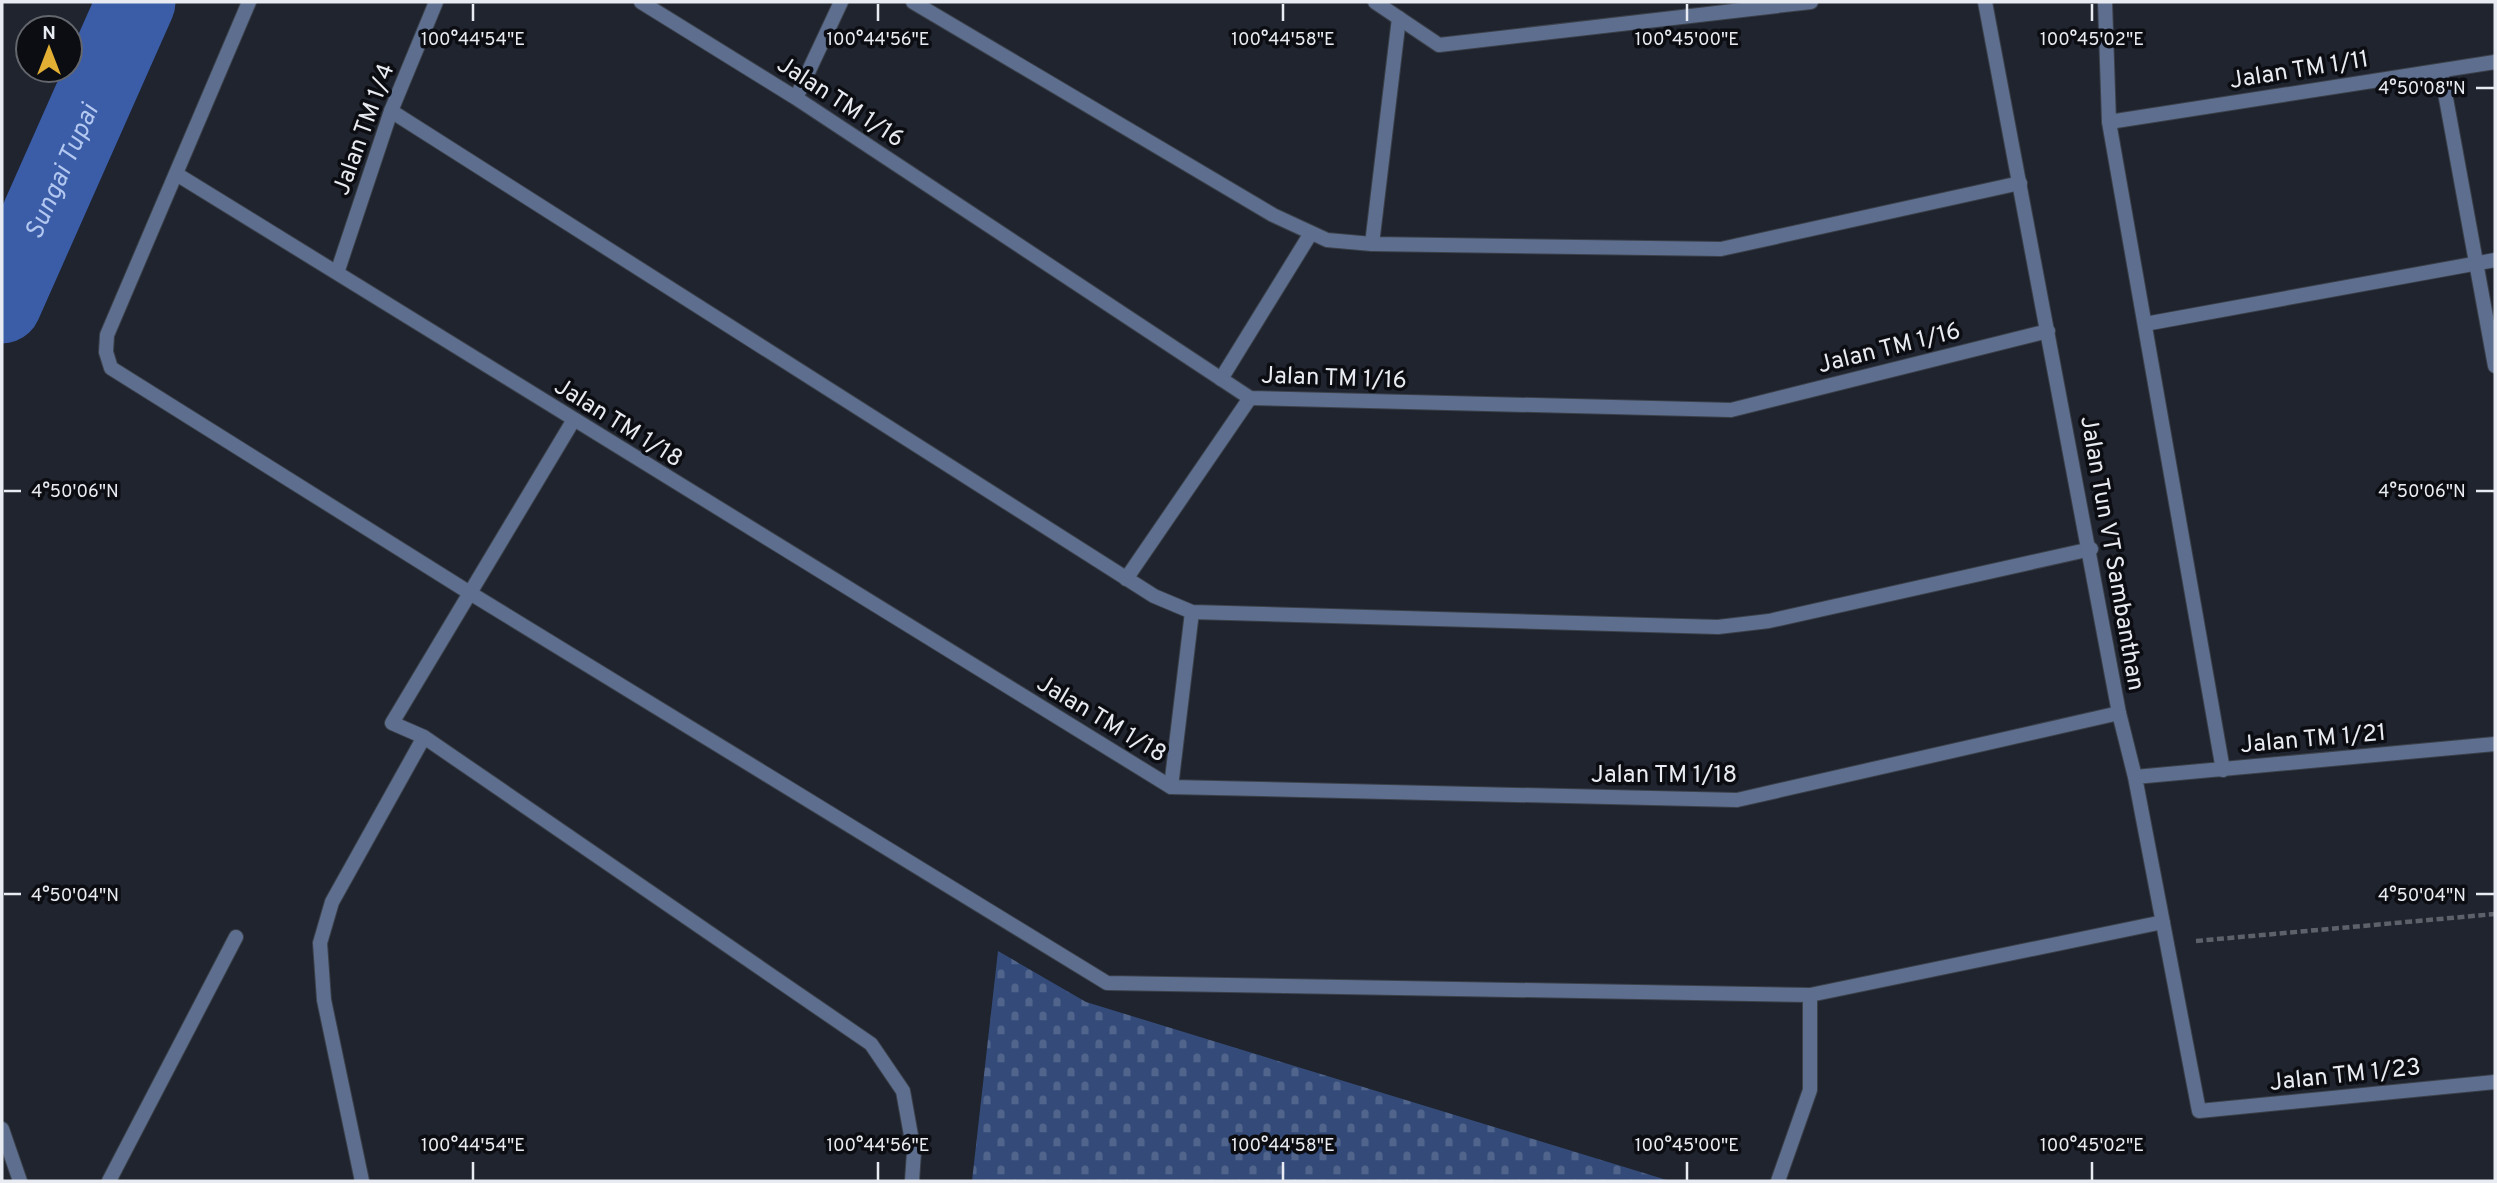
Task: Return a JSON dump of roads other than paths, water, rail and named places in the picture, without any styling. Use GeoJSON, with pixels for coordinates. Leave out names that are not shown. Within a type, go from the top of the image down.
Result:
{"type":"FeatureCollection","features":[{"type":"Feature","properties":{"kind":"street"},"geometry":{"type":"LineString","coordinates":[[249,2],[178,175],[107,335],[106,352],[111,368],[470,593],[1107,983],[1810,995],[2163,922]]}},
{"type":"Feature","properties":{"kind":"street","name":"Jalan TM 1/4"},"geometry":{"type":"LineString","coordinates":[[337,272],[391,111],[436,2]]}},
{"type":"Feature","properties":{"kind":"street","name":"Jalan TM 1/16"},"geometry":{"type":"LineString","coordinates":[[644,2],[796,97],[1250,398],[1731,410],[2048,331]]}},
{"type":"Feature","properties":{"kind":"street"},"geometry":{"type":"LineString","coordinates":[[796,97],[841,2]]}},
{"type":"Feature","properties":{"kind":"street"},"geometry":{"type":"LineString","coordinates":[[913,2],[1273,215],[1327,240],[1372,244],[1721,249],[2020,183]]}},
{"type":"Feature","properties":{"kind":"street"},"geometry":{"type":"LineString","coordinates":[[1375,2],[1439,45],[1811,2]]}},
{"type":"Feature","properties":{"kind":"street","name":"Jalan Tun VT Sambanthan"},"geometry":{"type":"LineString","coordinates":[[1985,2],[2091,549],[2119,713],[2135,777],[2199,1111]]}},
{"type":"Feature","properties":{"kind":"street"},"geometry":{"type":"LineString","coordinates":[[2105,2],[2109,121],[2222,770]]}},
{"type":"Feature","properties":{"kind":"street"},"geometry":{"type":"LineString","coordinates":[[1372,244],[1399,18]]}},
{"type":"Feature","properties":{"kind":"street","name":"Jalan TM 1/11"},"geometry":{"type":"LineString","coordinates":[[2109,121],[2495,62]]}},
{"type":"Feature","properties":{"kind":"street"},"geometry":{"type":"LineString","coordinates":[[2441,71],[2495,366]]}},
{"type":"Feature","properties":{"kind":"street"},"geometry":{"type":"LineString","coordinates":[[391,111],[1126,579],[1154,596],[1192,612],[1718,627],[1769,621],[2091,549]]}},
{"type":"Feature","properties":{"kind":"street","name":"Jalan TM 1/18"},"geometry":{"type":"LineString","coordinates":[[178,175],[573,421],[1171,787],[1737,800],[2119,713]]}},
{"type":"Feature","properties":{"kind":"street"},"geometry":{"type":"LineString","coordinates":[[1221,379],[1311,233]]}},
{"type":"Feature","properties":{"kind":"street"},"geometry":{"type":"LineString","coordinates":[[2145,324],[2495,260]]}},
{"type":"Feature","properties":{"kind":"street"},"geometry":{"type":"LineString","coordinates":[[1126,579],[1250,398]]}},
{"type":"Feature","properties":{"kind":"street"},"geometry":{"type":"LineString","coordinates":[[573,421],[392,723],[424,737],[871,1044],[904,1091],[914,1152],[912,1181]]}},
{"type":"Feature","properties":{"kind":"street"},"geometry":{"type":"LineString","coordinates":[[1171,787],[1192,612]]}},
{"type":"Feature","properties":{"kind":"street"},"geometry":{"type":"LineString","coordinates":[[362,1181],[324,1000],[320,943],[332,902],[424,737]]}},
{"type":"Feature","properties":{"kind":"street","name":"Jalan TM 1/21"},"geometry":{"type":"LineString","coordinates":[[2135,777],[2495,744]]}},
{"type":"Feature","properties":{"kind":"street"},"geometry":{"type":"LineString","coordinates":[[109,1181],[236,937]]}},
{"type":"Feature","properties":{"kind":"street"},"geometry":{"type":"LineString","coordinates":[[1778,1181],[1810,1090],[1810,995]]}},
{"type":"Feature","properties":{"kind":"street","name":"Jalan TM 1/23"},"geometry":{"type":"LineString","coordinates":[[2199,1111],[2495,1082]]}},
{"type":"Feature","properties":{"kind":"street"},"geometry":{"type":"LineString","coordinates":[[2,1129],[20,1181]]}},
{"type":"Feature","properties":{"kind":"waterway","name":"Sungai Tupai"},"geometry":{"type":"LineString","coordinates":[[2,304],[136,2]]}}]}
